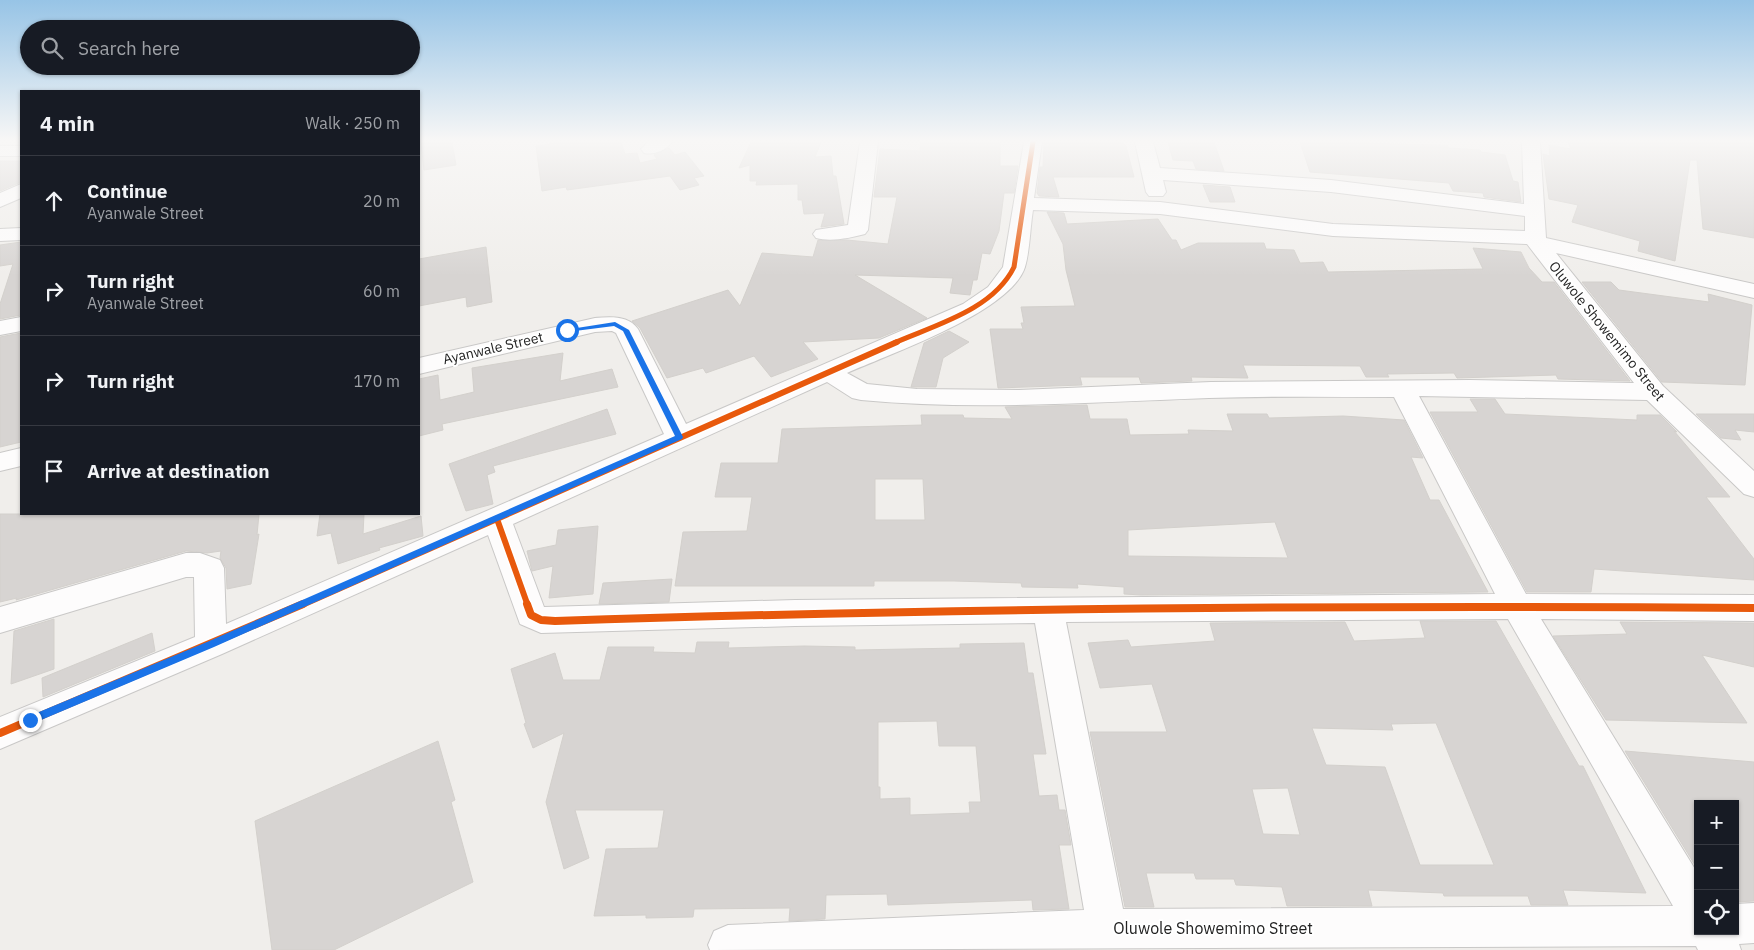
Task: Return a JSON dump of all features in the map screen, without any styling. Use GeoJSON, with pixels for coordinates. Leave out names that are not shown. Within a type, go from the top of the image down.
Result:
{"type":"FeatureCollection","features":[{"type":"Feature","properties":{"kind":"street"},"geometry":{"type":"LineString","coordinates":[[822,234],[858,230],[863,186]]}},
{"type":"Feature","properties":{"kind":"street"},"geometry":{"type":"LineString","coordinates":[[0,733],[211,645],[971,309],[1002,287],[1010,277],[1014,267],[1025,186]]}},
{"type":"Feature","properties":{"kind":"street"},"geometry":{"type":"LineString","coordinates":[[1154,186],[1160,208]]}},
{"type":"Feature","properties":{"kind":"street"},"geometry":{"type":"LineString","coordinates":[[1334,186],[1533,211]]}},
{"type":"Feature","properties":{"kind":"street"},"geometry":{"type":"LineString","coordinates":[[1532,186],[1535,240]]}},
{"type":"Feature","properties":{"kind":"street"},"geometry":{"type":"LineString","coordinates":[[0,201],[20,191]]}},
{"type":"Feature","properties":{"kind":"street"},"geometry":{"type":"LineString","coordinates":[[1022,204],[1160,208],[1333,230],[1535,240],[1754,291]]}},
{"type":"Feature","properties":{"kind":"street"},"geometry":{"type":"LineString","coordinates":[[0,235],[20,234]]}},
{"type":"Feature","properties":{"kind":"street","name":"Oluwole Showemimo Street"},"geometry":{"type":"LineString","coordinates":[[1535,240],[1654,392],[1754,486]]}},
{"type":"Feature","properties":{"kind":"street"},"geometry":{"type":"LineString","coordinates":[[0,328],[20,324]]}},
{"type":"Feature","properties":{"kind":"street","name":"Ayanwale Street"},"geometry":{"type":"LineString","coordinates":[[420,366],[567,330],[615,324],[626,330],[679,437]]}},
{"type":"Feature","properties":{"kind":"street"},"geometry":{"type":"LineString","coordinates":[[829,373],[862,392],[918,397],[1019,398],[1211,390],[1470,388],[1654,392]]}},
{"type":"Feature","properties":{"kind":"street"},"geometry":{"type":"LineString","coordinates":[[1403,390],[1516,606],[1694,903]]}},
{"type":"Feature","properties":{"kind":"street"},"geometry":{"type":"LineString","coordinates":[[0,462],[20,457]]}},
{"type":"Feature","properties":{"kind":"street"},"geometry":{"type":"LineString","coordinates":[[496,519],[531,615],[542,620],[795,613],[1048,610],[1516,606],[1754,608]]}},
{"type":"Feature","properties":{"kind":"street"},"geometry":{"type":"LineString","coordinates":[[0,620],[186,565],[200,565],[209,568],[211,645]]}},
{"type":"Feature","properties":{"kind":"street"},"geometry":{"type":"LineString","coordinates":[[1048,610],[1109,939]]}},
{"type":"Feature","properties":{"kind":"street"},"geometry":{"type":"LineString","coordinates":[[1739,924],[1754,923]]}},
{"type":"Feature","properties":{"kind":"street","name":"Oluwole Showemimo Street"},"geometry":{"type":"LineString","coordinates":[[728,945],[1694,926]]}},
{"type":"Feature","properties":{"kind":"street"},"geometry":{"type":"LineString","coordinates":[[1712,935],[1721,950]]}},
{"type":"Feature","properties":{"kind":"building"},"geometry":{"type":"Polygon","coordinates":[[[0,186],[11,186],[0,191],[0,186]]]}},
{"type":"Feature","properties":{"kind":"building"},"geometry":{"type":"Polygon","coordinates":[[[541,186],[594,186],[567,190],[566,187],[542,191],[541,186]]]}},
{"type":"Feature","properties":{"kind":"building"},"geometry":{"type":"Polygon","coordinates":[[[677,186],[694,186],[680,190],[677,186]]]}},
{"type":"Feature","properties":{"kind":"building"},"geometry":{"type":"Polygon","coordinates":[[[798,186],[838,186],[844,224],[821,227],[825,213],[804,214],[802,200],[798,200],[798,186]]]}},
{"type":"Feature","properties":{"kind":"building"},"geometry":{"type":"Polygon","coordinates":[[[875,186],[1015,186],[1014,193],[1004,193],[999,231],[990,254],[982,253],[977,280],[973,280],[970,295],[950,293],[953,278],[855,275],[927,318],[879,338],[803,342],[818,359],[771,377],[754,356],[706,373],[703,368],[667,378],[640,328],[632,321],[728,290],[740,306],[762,253],[813,257],[818,240],[847,240],[888,244],[897,197],[874,197],[875,186]]]}},
{"type":"Feature","properties":{"kind":"building"},"geometry":{"type":"Polygon","coordinates":[[[1038,186],[1056,186],[1059,197],[1039,196],[1037,193],[1038,186]]]}},
{"type":"Feature","properties":{"kind":"building"},"geometry":{"type":"Polygon","coordinates":[[[1204,186],[1230,187],[1235,202],[1210,202],[1204,186]]]}},
{"type":"Feature","properties":{"kind":"building"},"geometry":{"type":"Polygon","coordinates":[[[1451,186],[1519,186],[1521,202],[1484,197],[1483,193],[1453,191],[1451,186]]]}},
{"type":"Feature","properties":{"kind":"building"},"geometry":{"type":"Polygon","coordinates":[[[1547,186],[1686,186],[1675,261],[1638,251],[1640,241],[1572,222],[1578,205],[1549,199],[1547,186]]]}},
{"type":"Feature","properties":{"kind":"building"},"geometry":{"type":"Polygon","coordinates":[[[1699,186],[1754,186],[1754,238],[1703,229],[1699,186]]]}},
{"type":"Feature","properties":{"kind":"building"},"geometry":{"type":"Polygon","coordinates":[[[1047,212],[1064,213],[1067,224],[1158,219],[1172,240],[1176,240],[1181,250],[1198,243],[1264,243],[1266,249],[1294,250],[1300,263],[1323,262],[1328,272],[1483,269],[1473,248],[1521,252],[1529,268],[1542,282],[1554,282],[1630,381],[1558,379],[1556,375],[1457,378],[1454,373],[1387,374],[1389,377],[1366,377],[1360,366],[1243,365],[1248,378],[1191,377],[1192,381],[1141,383],[1139,377],[1080,377],[1082,385],[998,388],[990,329],[1023,329],[1021,323],[1024,323],[1021,307],[1075,306],[1066,270],[1063,244],[1047,212]]]}},
{"type":"Feature","properties":{"kind":"building"},"geometry":{"type":"Polygon","coordinates":[[[20,242],[20,315],[0,319],[0,304],[13,264],[0,266],[0,245],[20,242]]]}},
{"type":"Feature","properties":{"kind":"building"},"geometry":{"type":"Polygon","coordinates":[[[486,247],[492,302],[467,307],[466,297],[420,306],[420,259],[486,247]]]}},
{"type":"Feature","properties":{"kind":"building"},"geometry":{"type":"Polygon","coordinates":[[[1582,282],[1611,282],[1619,290],[1709,302],[1708,294],[1752,305],[1745,385],[1662,382],[1582,282]]]}},
{"type":"Feature","properties":{"kind":"building"},"geometry":{"type":"Polygon","coordinates":[[[949,331],[969,342],[943,358],[936,387],[911,387],[924,343],[949,331]]]}},
{"type":"Feature","properties":{"kind":"building"},"geometry":{"type":"Polygon","coordinates":[[[20,333],[20,442],[0,447],[0,337],[20,333]]]}},
{"type":"Feature","properties":{"kind":"building"},"geometry":{"type":"Polygon","coordinates":[[[563,353],[560,381],[612,369],[618,387],[442,424],[443,430],[420,436],[420,379],[438,375],[440,400],[474,392],[472,368],[563,353]]]}},
{"type":"Feature","properties":{"kind":"building"},"geometry":{"type":"Polygon","coordinates":[[[1470,399],[1495,399],[1505,414],[1637,420],[1637,415],[1660,415],[1677,432],[1674,431],[1730,497],[1706,497],[1754,559],[1754,580],[1594,569],[1591,592],[1527,592],[1430,412],[1478,412],[1470,399]]]}},
{"type":"Feature","properties":{"kind":"building"},"geometry":{"type":"Polygon","coordinates":[[[1087,405],[1090,419],[1127,419],[1130,435],[1189,434],[1188,430],[1233,431],[1227,414],[1267,414],[1269,418],[1343,416],[1404,420],[1423,458],[1411,457],[1430,500],[1439,500],[1488,592],[1141,595],[1124,594],[1124,587],[1077,584],[1078,588],[1022,587],[1021,583],[954,581],[874,581],[874,586],[675,586],[683,532],[747,531],[752,497],[715,497],[721,463],[778,463],[782,429],[922,425],[921,415],[963,415],[964,418],[1012,419],[1005,407],[1087,405]],[[875,479],[875,520],[925,520],[923,479],[875,479]],[[1275,522],[1128,530],[1128,556],[1288,558],[1275,522]]]}},
{"type":"Feature","properties":{"kind":"building"},"geometry":{"type":"Polygon","coordinates":[[[607,409],[616,434],[493,466],[495,472],[487,475],[493,504],[466,511],[449,464],[607,409]]]}},
{"type":"Feature","properties":{"kind":"building"},"geometry":{"type":"Polygon","coordinates":[[[1696,414],[1754,414],[1754,432],[1735,430],[1741,440],[1721,438],[1696,414]]]}},
{"type":"Feature","properties":{"kind":"building"},"geometry":{"type":"Polygon","coordinates":[[[0,514],[259,515],[257,535],[259,534],[251,584],[227,589],[226,568],[220,558],[221,551],[207,553],[186,551],[16,600],[17,598],[0,602],[0,514]]]}},
{"type":"Feature","properties":{"kind":"building"},"geometry":{"type":"Polygon","coordinates":[[[320,515],[364,515],[363,534],[421,516],[423,536],[379,548],[380,550],[338,564],[331,533],[317,536],[320,515]]]}},
{"type":"Feature","properties":{"kind":"building"},"geometry":{"type":"Polygon","coordinates":[[[598,526],[593,594],[549,598],[553,566],[532,571],[527,551],[556,545],[558,530],[598,526]]]}},
{"type":"Feature","properties":{"kind":"building"},"geometry":{"type":"Polygon","coordinates":[[[672,579],[669,602],[599,604],[603,583],[672,579]]]}},
{"type":"Feature","properties":{"kind":"building"},"geometry":{"type":"Polygon","coordinates":[[[54,619],[54,669],[11,684],[14,631],[54,619]]]}},
{"type":"Feature","properties":{"kind":"building"},"geometry":{"type":"Polygon","coordinates":[[[1420,621],[1496,621],[1579,766],[1583,766],[1646,893],[1563,890],[1568,905],[1531,905],[1528,896],[1444,896],[1443,893],[1368,890],[1372,906],[1287,906],[1282,887],[1236,885],[1234,879],[1196,879],[1194,873],[1146,873],[1154,907],[1125,907],[1090,732],[1167,732],[1152,684],[1100,688],[1088,643],[1128,640],[1131,647],[1215,641],[1210,623],[1345,622],[1354,641],[1425,638],[1420,621]],[[1436,723],[1391,724],[1393,730],[1312,728],[1326,765],[1385,767],[1420,865],[1494,865],[1436,723]],[[1288,788],[1252,789],[1263,834],[1300,835],[1288,788]]]}},
{"type":"Feature","properties":{"kind":"building"},"geometry":{"type":"Polygon","coordinates":[[[1620,622],[1754,623],[1754,667],[1702,655],[1747,723],[1606,720],[1553,636],[1627,634],[1620,622]]]}},
{"type":"Feature","properties":{"kind":"building"},"geometry":{"type":"Polygon","coordinates":[[[152,633],[155,651],[43,697],[42,678],[152,633]]]}},
{"type":"Feature","properties":{"kind":"building"},"geometry":{"type":"Polygon","coordinates":[[[697,642],[729,642],[728,648],[804,646],[855,647],[855,650],[960,648],[960,644],[1024,643],[1028,673],[1033,673],[1046,754],[1033,754],[1039,796],[1057,795],[1059,810],[1065,810],[1071,845],[1059,845],[1069,909],[1033,910],[1032,900],[888,905],[887,894],[826,895],[825,919],[789,921],[790,908],[694,909],[693,917],[646,918],[646,915],[594,916],[606,849],[658,848],[664,810],[575,810],[589,858],[564,869],[546,802],[564,733],[533,748],[524,724],[526,723],[511,669],[555,653],[563,680],[600,680],[608,647],[654,647],[653,652],[695,653],[697,642]],[[937,721],[878,722],[878,787],[880,787],[880,799],[910,798],[910,815],[970,813],[969,802],[981,802],[976,746],[939,746],[937,721]]]}},
{"type":"Feature","properties":{"kind":"building"},"geometry":{"type":"Polygon","coordinates":[[[438,741],[455,800],[451,802],[473,882],[334,950],[272,950],[255,821],[438,741]]]}},
{"type":"Feature","properties":{"kind":"building"},"geometry":{"type":"Polygon","coordinates":[[[1625,751],[1754,762],[1754,901],[1739,902],[1739,800],[1694,800],[1694,863],[1625,751]]]}},
{"type":"Feature","properties":{"kind":"cycle path"},"geometry":{"type":"LineString","coordinates":[[0,733],[211,645],[971,309],[1002,286],[1011,274],[1014,267],[1026,186]]}},
{"type":"Feature","properties":{"kind":"cycle path"},"geometry":{"type":"LineString","coordinates":[[497,519],[531,615],[541,620],[555,621],[795,613],[1048,610],[1517,606],[1754,608]]}},
{"type":"Feature","properties":{"kind":"route"},"geometry":{"type":"LineString","coordinates":[[30,720],[211,645],[679,437],[626,330],[615,324],[567,330]]}}]}
